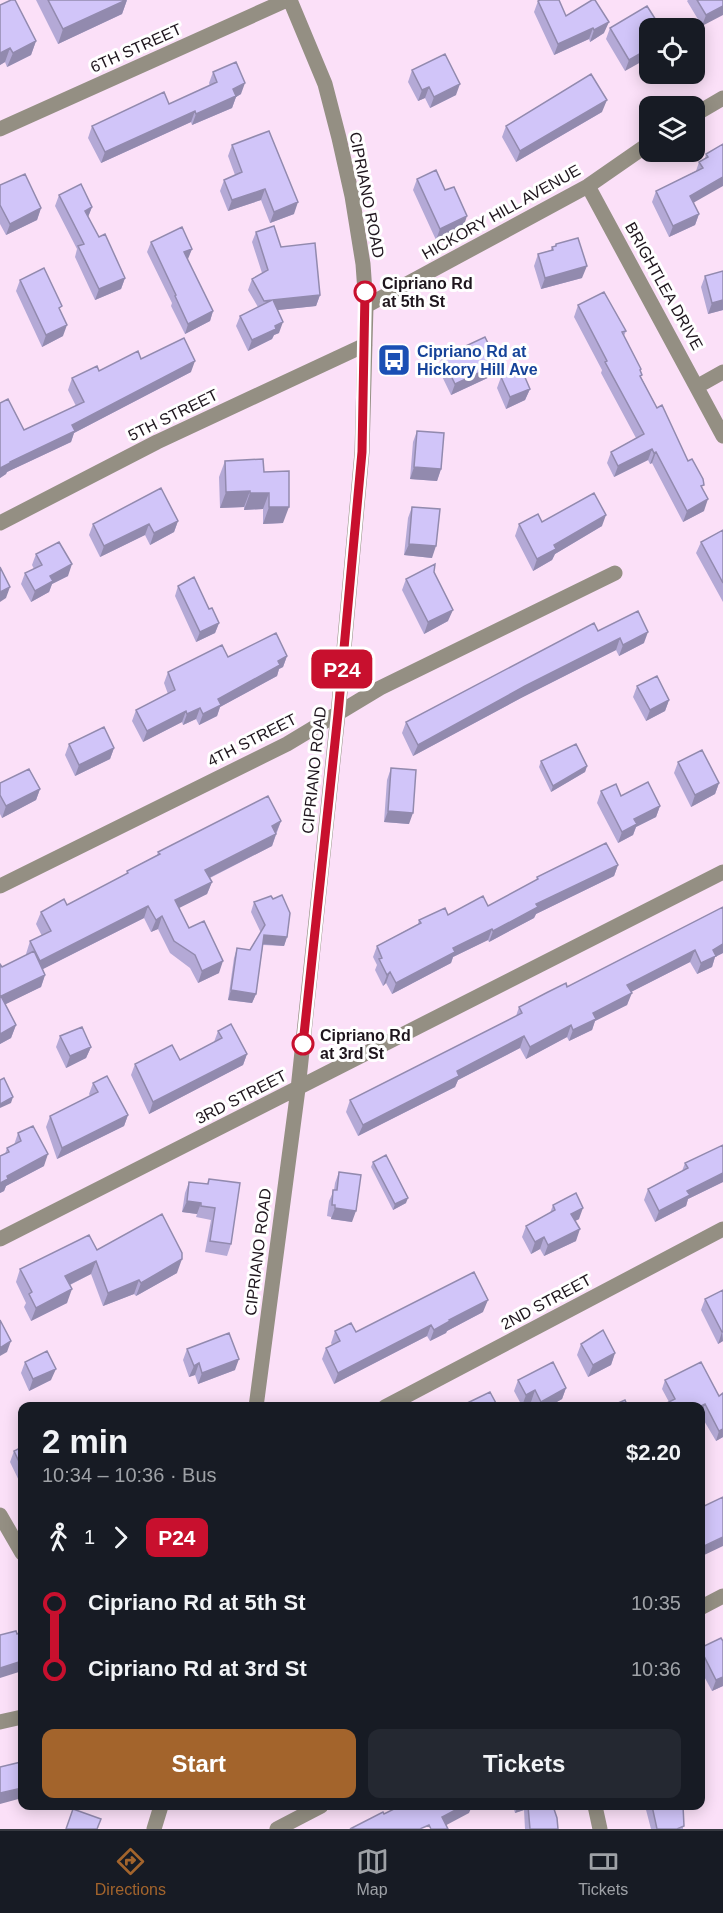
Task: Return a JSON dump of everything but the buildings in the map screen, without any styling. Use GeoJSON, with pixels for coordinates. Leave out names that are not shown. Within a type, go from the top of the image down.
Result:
{"type":"FeatureCollection","features":[{"type":"Feature","properties":{"kind":"street","name":"6TH STREET"},"geometry":{"type":"LineString","coordinates":[[0,129],[288,0]]}},
{"type":"Feature","properties":{"kind":"street","name":"CIPRIANO ROAD"},"geometry":{"type":"LineString","coordinates":[[257,1402],[298,1089],[338,714],[362,452],[366,306],[363,264],[352,196],[339,138],[325,84],[288,0]]}},
{"type":"Feature","properties":{"kind":"street"},"geometry":{"type":"LineString","coordinates":[[705,109],[723,98]]}},
{"type":"Feature","properties":{"kind":"street","name":"HICKORY HILL AVENUE"},"geometry":{"type":"LineString","coordinates":[[366,306],[588,186],[639,151]]}},
{"type":"Feature","properties":{"kind":"street","name":"BRIGHTLEA DRIVE"},"geometry":{"type":"LineString","coordinates":[[588,186],[723,436]]}},
{"type":"Feature","properties":{"kind":"street","name":"5TH STREET"},"geometry":{"type":"LineString","coordinates":[[0,523],[157,442],[365,345]]}},
{"type":"Feature","properties":{"kind":"street"},"geometry":{"type":"LineString","coordinates":[[698,386],[723,372]]}},
{"type":"Feature","properties":{"kind":"street","name":"4TH STREET"},"geometry":{"type":"LineString","coordinates":[[0,886],[287,744],[380,688],[615,573]]}},
{"type":"Feature","properties":{"kind":"street","name":"3RD STREET"},"geometry":{"type":"LineString","coordinates":[[0,1239],[723,872]]}},
{"type":"Feature","properties":{"kind":"street","name":"2ND STREET"},"geometry":{"type":"LineString","coordinates":[[394,1402],[723,1229]]}},
{"type":"Feature","properties":{"kind":"street"},"geometry":{"type":"LineString","coordinates":[[0,1515],[18,1546]]}},
{"type":"Feature","properties":{"kind":"street"},"geometry":{"type":"LineString","coordinates":[[705,1605],[723,1596]]}},
{"type":"Feature","properties":{"kind":"street"},"geometry":{"type":"LineString","coordinates":[[0,1722],[18,1718]]}},
{"type":"Feature","properties":{"kind":"street"},"geometry":{"type":"LineString","coordinates":[[154,1829],[160,1810]]}},
{"type":"Feature","properties":{"kind":"street"},"geometry":{"type":"LineString","coordinates":[[277,1829],[313,1810]]}},
{"type":"Feature","properties":{"kind":"street"},"geometry":{"type":"LineString","coordinates":[[597,1810],[600,1829]]}},
{"type":"Feature","properties":{"kind":"bus line","name":"P24"},"geometry":{"type":"LineString","coordinates":[[303,1044],[338,714],[362,452],[365,292]]}},
{"type":"Feature","properties":{"kind":"place","name":"Cipriano Rd at 5th St"},"geometry":{"type":"Point","coordinates":[365,292]}},
{"type":"Feature","properties":{"kind":"place","name":"Cipriano Rd at Hickory Hill Ave"},"geometry":{"type":"Point","coordinates":[394,360]}},
{"type":"Feature","properties":{"kind":"place","name":"Cipriano Rd at 3rd St"},"geometry":{"type":"Point","coordinates":[303,1044]}}]}
